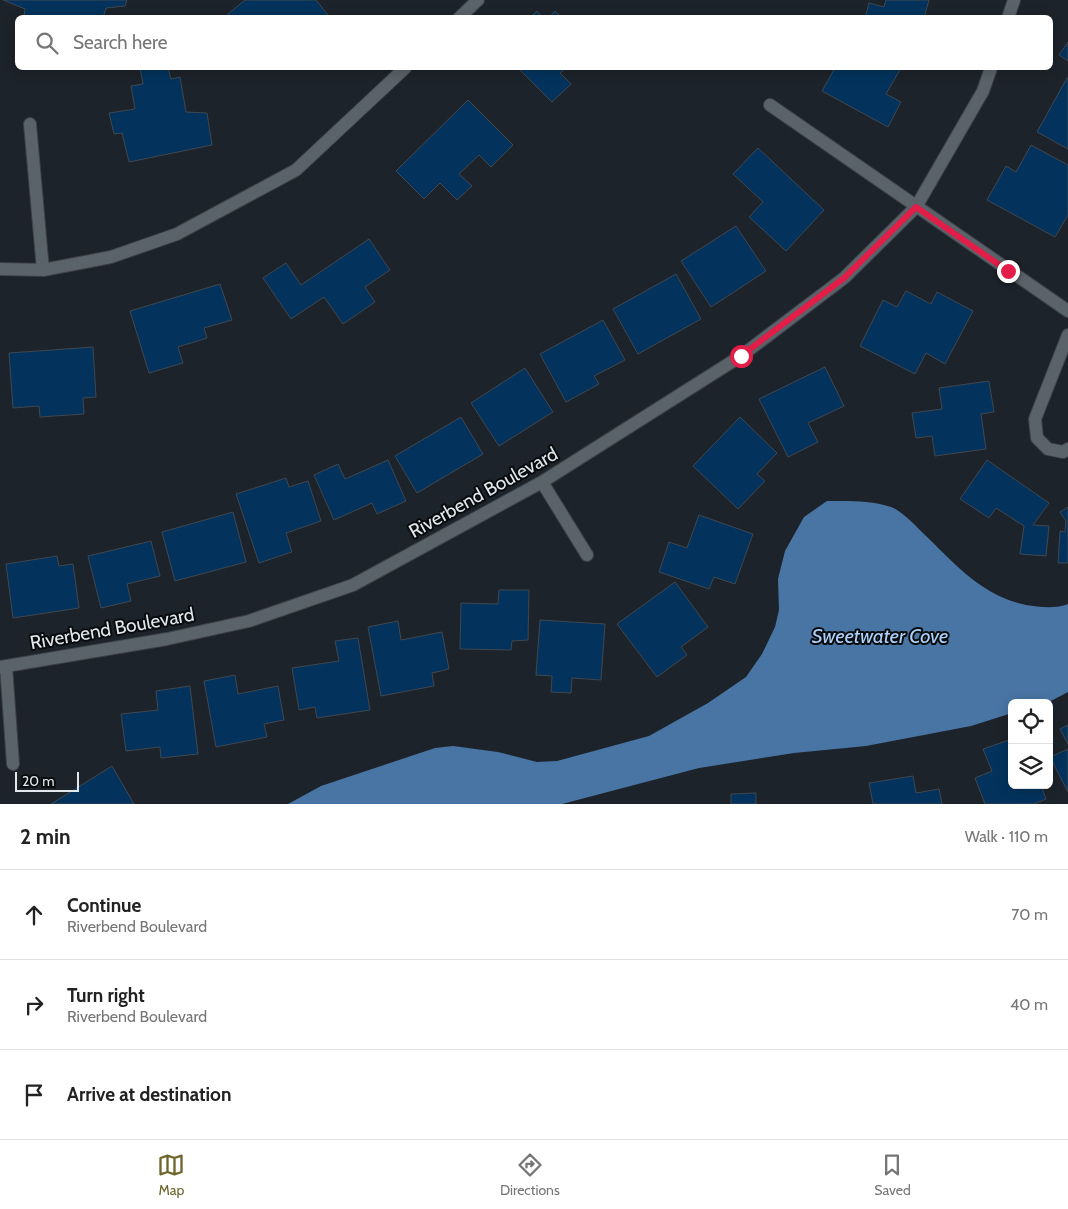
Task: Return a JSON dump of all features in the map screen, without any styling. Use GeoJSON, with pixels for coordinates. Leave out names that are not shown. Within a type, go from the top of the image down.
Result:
{"type":"FeatureCollection","features":[{"type":"Feature","properties":{"kind":"street"},"geometry":{"type":"LineString","coordinates":[[462,15],[478,0]]}},
{"type":"Feature","properties":{"kind":"street"},"geometry":{"type":"LineString","coordinates":[[1009,15],[1014,0]]}},
{"type":"Feature","properties":{"kind":"street"},"geometry":{"type":"LineString","coordinates":[[0,269],[43,270],[111,257],[177,234],[296,170],[403,70]]}},
{"type":"Feature","properties":{"kind":"street","name":"Riverbend Boulevard"},"geometry":{"type":"LineString","coordinates":[[3,667],[167,639],[249,621],[334,592],[353,585],[542,482],[741,356],[844,278],[916,207],[983,91],[990,70]]}},
{"type":"Feature","properties":{"kind":"street"},"geometry":{"type":"LineString","coordinates":[[770,105],[1068,311]]}},
{"type":"Feature","properties":{"kind":"street"},"geometry":{"type":"LineString","coordinates":[[30,124],[43,270]]}},
{"type":"Feature","properties":{"kind":"street"},"geometry":{"type":"LineString","coordinates":[[1068,335],[1036,419],[1037,438],[1048,449],[1063,452],[1068,449]]}},
{"type":"Feature","properties":{"kind":"street"},"geometry":{"type":"LineString","coordinates":[[542,482],[587,555]]}},
{"type":"Feature","properties":{"kind":"street"},"geometry":{"type":"LineString","coordinates":[[3,667],[13,764]]}},
{"type":"Feature","properties":{"kind":"water","name":"Sweetwater Cove"},"geometry":{"type":"Polygon","coordinates":[[[827,501],[867,502],[891,507],[909,519],[970,577],[996,594],[1010,601],[1031,606],[1053,607],[1068,604],[1068,692],[1053,700],[1008,699],[1008,714],[971,726],[866,746],[794,753],[699,768],[562,804],[288,804],[321,786],[435,748],[453,746],[498,752],[537,762],[557,761],[649,736],[708,703],[746,677],[762,654],[775,627],[779,610],[778,579],[785,551],[804,517],[827,501]]]}},
{"type":"Feature","properties":{"kind":"building"},"geometry":{"type":"Polygon","coordinates":[[[3,0],[127,0],[125,6],[106,8],[104,15],[24,15],[25,9],[3,0]]]}},
{"type":"Feature","properties":{"kind":"building"},"geometry":{"type":"Polygon","coordinates":[[[245,0],[316,0],[328,15],[229,15],[245,0]]]}},
{"type":"Feature","properties":{"kind":"building"},"geometry":{"type":"Polygon","coordinates":[[[886,0],[929,0],[925,15],[866,15],[869,3],[884,7],[886,0]]]}},
{"type":"Feature","properties":{"kind":"building"},"geometry":{"type":"Polygon","coordinates":[[[1068,42],[1068,61],[1059,55],[1068,42]]]}},
{"type":"Feature","properties":{"kind":"building"},"geometry":{"type":"Polygon","coordinates":[[[140,70],[169,70],[171,79],[180,77],[186,112],[207,113],[212,145],[129,162],[122,133],[114,134],[109,113],[135,109],[131,86],[143,84],[140,70]]]}},
{"type":"Feature","properties":{"kind":"building"},"geometry":{"type":"Polygon","coordinates":[[[520,70],[564,70],[560,73],[571,84],[552,102],[520,70]]]}},
{"type":"Feature","properties":{"kind":"building"},"geometry":{"type":"Polygon","coordinates":[[[834,70],[900,70],[886,94],[901,102],[888,127],[822,91],[834,70]]]}},
{"type":"Feature","properties":{"kind":"building"},"geometry":{"type":"Polygon","coordinates":[[[1068,78],[1068,149],[1037,132],[1068,78]]]}},
{"type":"Feature","properties":{"kind":"building"},"geometry":{"type":"Polygon","coordinates":[[[468,100],[513,145],[491,167],[479,155],[459,174],[472,186],[457,200],[440,183],[424,199],[396,171],[468,100]]]}},
{"type":"Feature","properties":{"kind":"building"},"geometry":{"type":"Polygon","coordinates":[[[1031,145],[1068,165],[1068,215],[1055,237],[987,200],[1006,166],[1016,172],[1031,145]]]}},
{"type":"Feature","properties":{"kind":"building"},"geometry":{"type":"Polygon","coordinates":[[[758,148],[824,210],[786,251],[749,217],[763,202],[733,174],[758,148]]]}},
{"type":"Feature","properties":{"kind":"building"},"geometry":{"type":"Polygon","coordinates":[[[736,226],[766,271],[711,307],[681,261],[736,226]]]}},
{"type":"Feature","properties":{"kind":"building"},"geometry":{"type":"Polygon","coordinates":[[[369,239],[390,270],[365,287],[375,302],[343,324],[324,297],[291,319],[263,278],[286,263],[301,285],[369,239]]]}},
{"type":"Feature","properties":{"kind":"building"},"geometry":{"type":"Polygon","coordinates":[[[676,274],[701,319],[638,354],[613,309],[676,274]]]}},
{"type":"Feature","properties":{"kind":"building"},"geometry":{"type":"Polygon","coordinates":[[[220,284],[232,320],[204,328],[207,338],[178,347],[183,363],[149,373],[130,311],[220,284]]]}},
{"type":"Feature","properties":{"kind":"building"},"geometry":{"type":"Polygon","coordinates":[[[906,291],[931,304],[937,292],[973,311],[945,364],[926,353],[915,374],[860,346],[883,300],[897,307],[906,291]]]}},
{"type":"Feature","properties":{"kind":"building"},"geometry":{"type":"Polygon","coordinates":[[[603,320],[625,360],[594,376],[599,384],[566,402],[540,354],[603,320]]]}},
{"type":"Feature","properties":{"kind":"building"},"geometry":{"type":"Polygon","coordinates":[[[93,347],[96,397],[83,398],[84,414],[40,417],[39,406],[13,408],[9,353],[93,347]]]}},
{"type":"Feature","properties":{"kind":"building"},"geometry":{"type":"Polygon","coordinates":[[[825,367],[844,406],[808,423],[818,442],[788,457],[759,399],[825,367]]]}},
{"type":"Feature","properties":{"kind":"building"},"geometry":{"type":"Polygon","coordinates":[[[525,368],[553,412],[499,446],[471,403],[525,368]]]}},
{"type":"Feature","properties":{"kind":"building"},"geometry":{"type":"Polygon","coordinates":[[[989,381],[994,412],[981,414],[986,449],[935,456],[932,436],[916,438],[912,413],[942,409],[939,388],[989,381]]]}},
{"type":"Feature","properties":{"kind":"building"},"geometry":{"type":"Polygon","coordinates":[[[461,417],[483,454],[417,493],[395,456],[461,417]]]}},
{"type":"Feature","properties":{"kind":"building"},"geometry":{"type":"Polygon","coordinates":[[[740,417],[777,453],[757,474],[765,481],[738,509],[693,466],[740,417]]]}},
{"type":"Feature","properties":{"kind":"building"},"geometry":{"type":"Polygon","coordinates":[[[388,460],[406,501],[377,514],[372,503],[334,520],[314,475],[338,464],[345,479],[388,460]]]}},
{"type":"Feature","properties":{"kind":"building"},"geometry":{"type":"Polygon","coordinates":[[[987,460],[1049,503],[1033,525],[1049,526],[1046,556],[1020,554],[1024,526],[996,508],[989,518],[960,499],[987,460]]]}},
{"type":"Feature","properties":{"kind":"building"},"geometry":{"type":"Polygon","coordinates":[[[286,478],[289,487],[308,481],[321,521],[286,533],[292,552],[259,563],[236,494],[286,478]]]}},
{"type":"Feature","properties":{"kind":"building"},"geometry":{"type":"Polygon","coordinates":[[[1068,507],[1068,563],[1058,563],[1060,531],[1065,532],[1066,521],[1060,512],[1068,507]]]}},
{"type":"Feature","properties":{"kind":"building"},"geometry":{"type":"Polygon","coordinates":[[[233,512],[246,562],[175,581],[162,532],[233,512]]]}},
{"type":"Feature","properties":{"kind":"building"},"geometry":{"type":"Polygon","coordinates":[[[699,515],[753,534],[735,584],[714,577],[709,589],[659,572],[669,542],[687,548],[699,515]]]}},
{"type":"Feature","properties":{"kind":"building"},"geometry":{"type":"Polygon","coordinates":[[[151,541],[160,576],[127,584],[131,601],[101,608],[88,556],[151,541]]]}},
{"type":"Feature","properties":{"kind":"building"},"geometry":{"type":"Polygon","coordinates":[[[57,556],[59,566],[73,564],[79,608],[13,618],[6,564],[57,556]]]}},
{"type":"Feature","properties":{"kind":"building"},"geometry":{"type":"Polygon","coordinates":[[[675,582],[708,627],[681,647],[687,655],[657,677],[617,624],[675,582]]]}},
{"type":"Feature","properties":{"kind":"building"},"geometry":{"type":"Polygon","coordinates":[[[499,590],[529,590],[528,640],[512,641],[511,650],[460,649],[461,603],[498,604],[499,590]]]}},
{"type":"Feature","properties":{"kind":"building"},"geometry":{"type":"Polygon","coordinates":[[[540,620],[605,624],[601,680],[572,678],[571,693],[551,692],[552,676],[536,675],[540,620]]]}},
{"type":"Feature","properties":{"kind":"building"},"geometry":{"type":"Polygon","coordinates":[[[398,621],[401,640],[442,632],[449,669],[432,673],[434,686],[381,696],[368,627],[398,621]]]}},
{"type":"Feature","properties":{"kind":"building"},"geometry":{"type":"Polygon","coordinates":[[[358,638],[370,710],[317,718],[315,707],[299,710],[292,668],[339,661],[335,641],[358,638]]]}},
{"type":"Feature","properties":{"kind":"building"},"geometry":{"type":"Polygon","coordinates":[[[235,675],[238,694],[278,686],[284,720],[264,724],[267,737],[216,747],[204,681],[235,675]]]}},
{"type":"Feature","properties":{"kind":"building"},"geometry":{"type":"Polygon","coordinates":[[[190,686],[198,754],[161,758],[160,747],[126,751],[121,714],[158,710],[156,691],[190,686]]]}},
{"type":"Feature","properties":{"kind":"building"},"geometry":{"type":"Polygon","coordinates":[[[1068,725],[1068,744],[1060,729],[1068,725]]]}},
{"type":"Feature","properties":{"kind":"building"},"geometry":{"type":"Polygon","coordinates":[[[1008,740],[1008,789],[1042,789],[1046,799],[1034,804],[985,804],[975,778],[992,771],[983,749],[1008,740]]]}},
{"type":"Feature","properties":{"kind":"building"},"geometry":{"type":"Polygon","coordinates":[[[1068,749],[1068,792],[1053,763],[1053,756],[1068,749]]]}},
{"type":"Feature","properties":{"kind":"building"},"geometry":{"type":"Polygon","coordinates":[[[112,766],[134,804],[51,804],[112,766]]]}},
{"type":"Feature","properties":{"kind":"building"},"geometry":{"type":"Polygon","coordinates":[[[913,776],[916,793],[939,789],[942,804],[873,804],[869,783],[913,776]]]}},
{"type":"Feature","properties":{"kind":"building"},"geometry":{"type":"Polygon","coordinates":[[[756,793],[756,804],[731,804],[731,794],[756,793]]]}},
{"type":"Feature","properties":{"kind":"route"},"geometry":{"type":"LineString","coordinates":[[741,356],[844,278],[916,207],[1008,271]]}}]}
